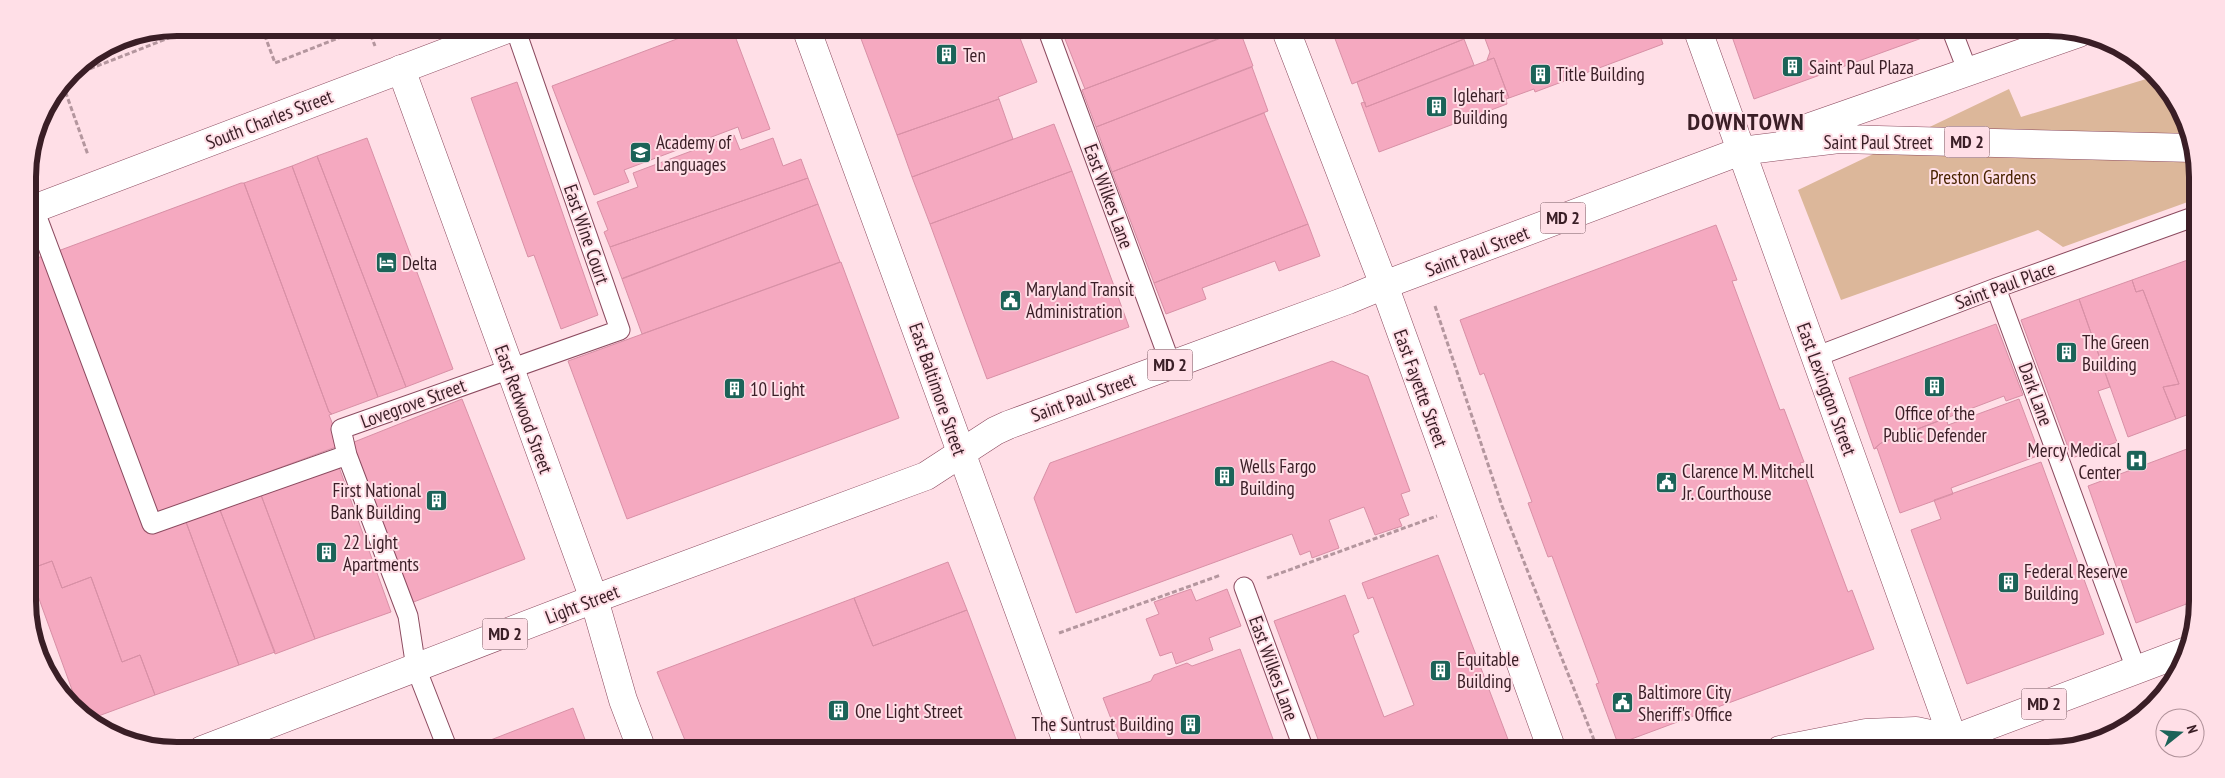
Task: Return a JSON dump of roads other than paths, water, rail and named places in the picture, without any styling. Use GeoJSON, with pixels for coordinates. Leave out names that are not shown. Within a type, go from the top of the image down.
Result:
{"type":"FeatureCollection","features":[{"type":"Feature","properties":{"kind":"main road","name":"South Charles Street"},"geometry":{"type":"LineString","coordinates":[[37,208],[489,36]]}},
{"type":"Feature","properties":{"kind":"main road","name":"East Baltimore Street"},"geometry":{"type":"LineString","coordinates":[[809,36],[1067,742]]}},
{"type":"Feature","properties":{"kind":"main road","name":"East Fayette Street"},"geometry":{"type":"LineString","coordinates":[[1288,36],[1384,285],[1549,741]]}},
{"type":"Feature","properties":{"kind":"main road","name":"East Lexington Street"},"geometry":{"type":"LineString","coordinates":[[1699,36],[1815,357],[1950,741]]}},
{"type":"Feature","properties":{"kind":"main road"},"geometry":{"type":"LineString","coordinates":[[1741,151],[2067,37]]}},
{"type":"Feature","properties":{"kind":"main road","name":"East Redwood Street"},"geometry":{"type":"LineString","coordinates":[[401,69],[594,599],[623,700],[639,742]]}},
{"type":"Feature","properties":{"kind":"main road","name":"Saint Paul Street"},"geometry":{"type":"LineString","coordinates":[[961,454],[1008,425],[1342,302],[1741,151],[1839,139],[2185,148]]}},
{"type":"Feature","properties":{"kind":"main road","name":"Light Street"},"geometry":{"type":"LineString","coordinates":[[227,742],[594,599],[926,476],[961,454]]}},
{"type":"Feature","properties":{"kind":"main road","name":"MD 2"},"geometry":{"type":"LineString","coordinates":[[1966,741],[2136,669],[2178,654]]}},
{"type":"Feature","properties":{"kind":"main road"},"geometry":{"type":"LineString","coordinates":[[1825,741],[1866,733],[1916,731],[1939,741]]}},
{"type":"Feature","properties":{"kind":"lane","name":"East Wine Court"},"geometry":{"type":"LineString","coordinates":[[510,368],[620,330],[518,36]]}},
{"type":"Feature","properties":{"kind":"lane","name":"East Wilkes Lane"},"geometry":{"type":"LineString","coordinates":[[1050,36],[1170,365]]}},
{"type":"Feature","properties":{"kind":"lane"},"geometry":{"type":"LineString","coordinates":[[1954,36],[1968,72]]}},
{"type":"Feature","properties":{"kind":"lane","name":"Saint Paul Place"},"geometry":{"type":"LineString","coordinates":[[1815,357],[1996,288],[2189,219]]}},
{"type":"Feature","properties":{"kind":"lane"},"geometry":{"type":"LineString","coordinates":[[37,225],[152,524],[347,455],[408,616],[416,668],[445,742]]}},
{"type":"Feature","properties":{"kind":"lane","name":"Dark Lane"},"geometry":{"type":"LineString","coordinates":[[1996,288],[2136,669]]}},
{"type":"Feature","properties":{"kind":"lane","name":"Lovegrove Street"},"geometry":{"type":"LineString","coordinates":[[347,455],[341,429],[510,368]]}},
{"type":"Feature","properties":{"kind":"lane","name":"East Wilkes Lane"},"geometry":{"type":"LineString","coordinates":[[1244,586],[1301,741]]}},
{"type":"Feature","properties":{"kind":"place","name":"Ten"},"geometry":{"type":"Point","coordinates":[947,55]}},
{"type":"Feature","properties":{"kind":"place","name":"Saint Paul Plaza"},"geometry":{"type":"Point","coordinates":[1793,67]}},
{"type":"Feature","properties":{"kind":"place","name":"Title Building"},"geometry":{"type":"Point","coordinates":[1540,74]}},
{"type":"Feature","properties":{"kind":"place","name":"Iglehart Building"},"geometry":{"type":"Point","coordinates":[1437,106]}},
{"type":"Feature","properties":{"kind":"place","name":"Academy of Languages"},"geometry":{"type":"Point","coordinates":[640,153]}},
{"type":"Feature","properties":{"kind":"place","name":"Delta"},"geometry":{"type":"Point","coordinates":[386,263]}},
{"type":"Feature","properties":{"kind":"place","name":"Maryland Transit Administration"},"geometry":{"type":"Point","coordinates":[1010,300]}},
{"type":"Feature","properties":{"kind":"place","name":"The Green Building"},"geometry":{"type":"Point","coordinates":[2066,353]}},
{"type":"Feature","properties":{"kind":"place","name":"Office of the Public Defender"},"geometry":{"type":"Point","coordinates":[1935,387]}},
{"type":"Feature","properties":{"kind":"place","name":"10 Light"},"geometry":{"type":"Point","coordinates":[734,389]}},
{"type":"Feature","properties":{"kind":"place","name":"Mercy Medical Center"},"geometry":{"type":"Point","coordinates":[2137,461]}},
{"type":"Feature","properties":{"kind":"place","name":"Wells Fargo Building"},"geometry":{"type":"Point","coordinates":[1224,477]}},
{"type":"Feature","properties":{"kind":"place","name":"Clarence M. Mitchell Jr. Courthouse"},"geometry":{"type":"Point","coordinates":[1666,482]}},
{"type":"Feature","properties":{"kind":"place","name":"First National Bank Building"},"geometry":{"type":"Point","coordinates":[437,501]}},
{"type":"Feature","properties":{"kind":"place","name":"22 Light Apartments"},"geometry":{"type":"Point","coordinates":[327,553]}},
{"type":"Feature","properties":{"kind":"place","name":"Federal Reserve Building"},"geometry":{"type":"Point","coordinates":[2008,582]}},
{"type":"Feature","properties":{"kind":"place","name":"Equitable Building"},"geometry":{"type":"Point","coordinates":[1441,670]}},
{"type":"Feature","properties":{"kind":"place","name":"Baltimore City Sheriff's Office"},"geometry":{"type":"Point","coordinates":[1622,703]}},
{"type":"Feature","properties":{"kind":"place","name":"One Light Street"},"geometry":{"type":"Point","coordinates":[839,711]}},
{"type":"Feature","properties":{"kind":"place","name":"The Suntrust Building"},"geometry":{"type":"Point","coordinates":[1190,724]}},
{"type":"Feature","properties":{"kind":"district","name":"DOWNTOWN"},"geometry":{"type":"Point","coordinates":[1746,122]}},
{"type":"Feature","properties":{"kind":"park label","name":"Preston Gardens"},"geometry":{"type":"Point","coordinates":[1983,177]}}]}
